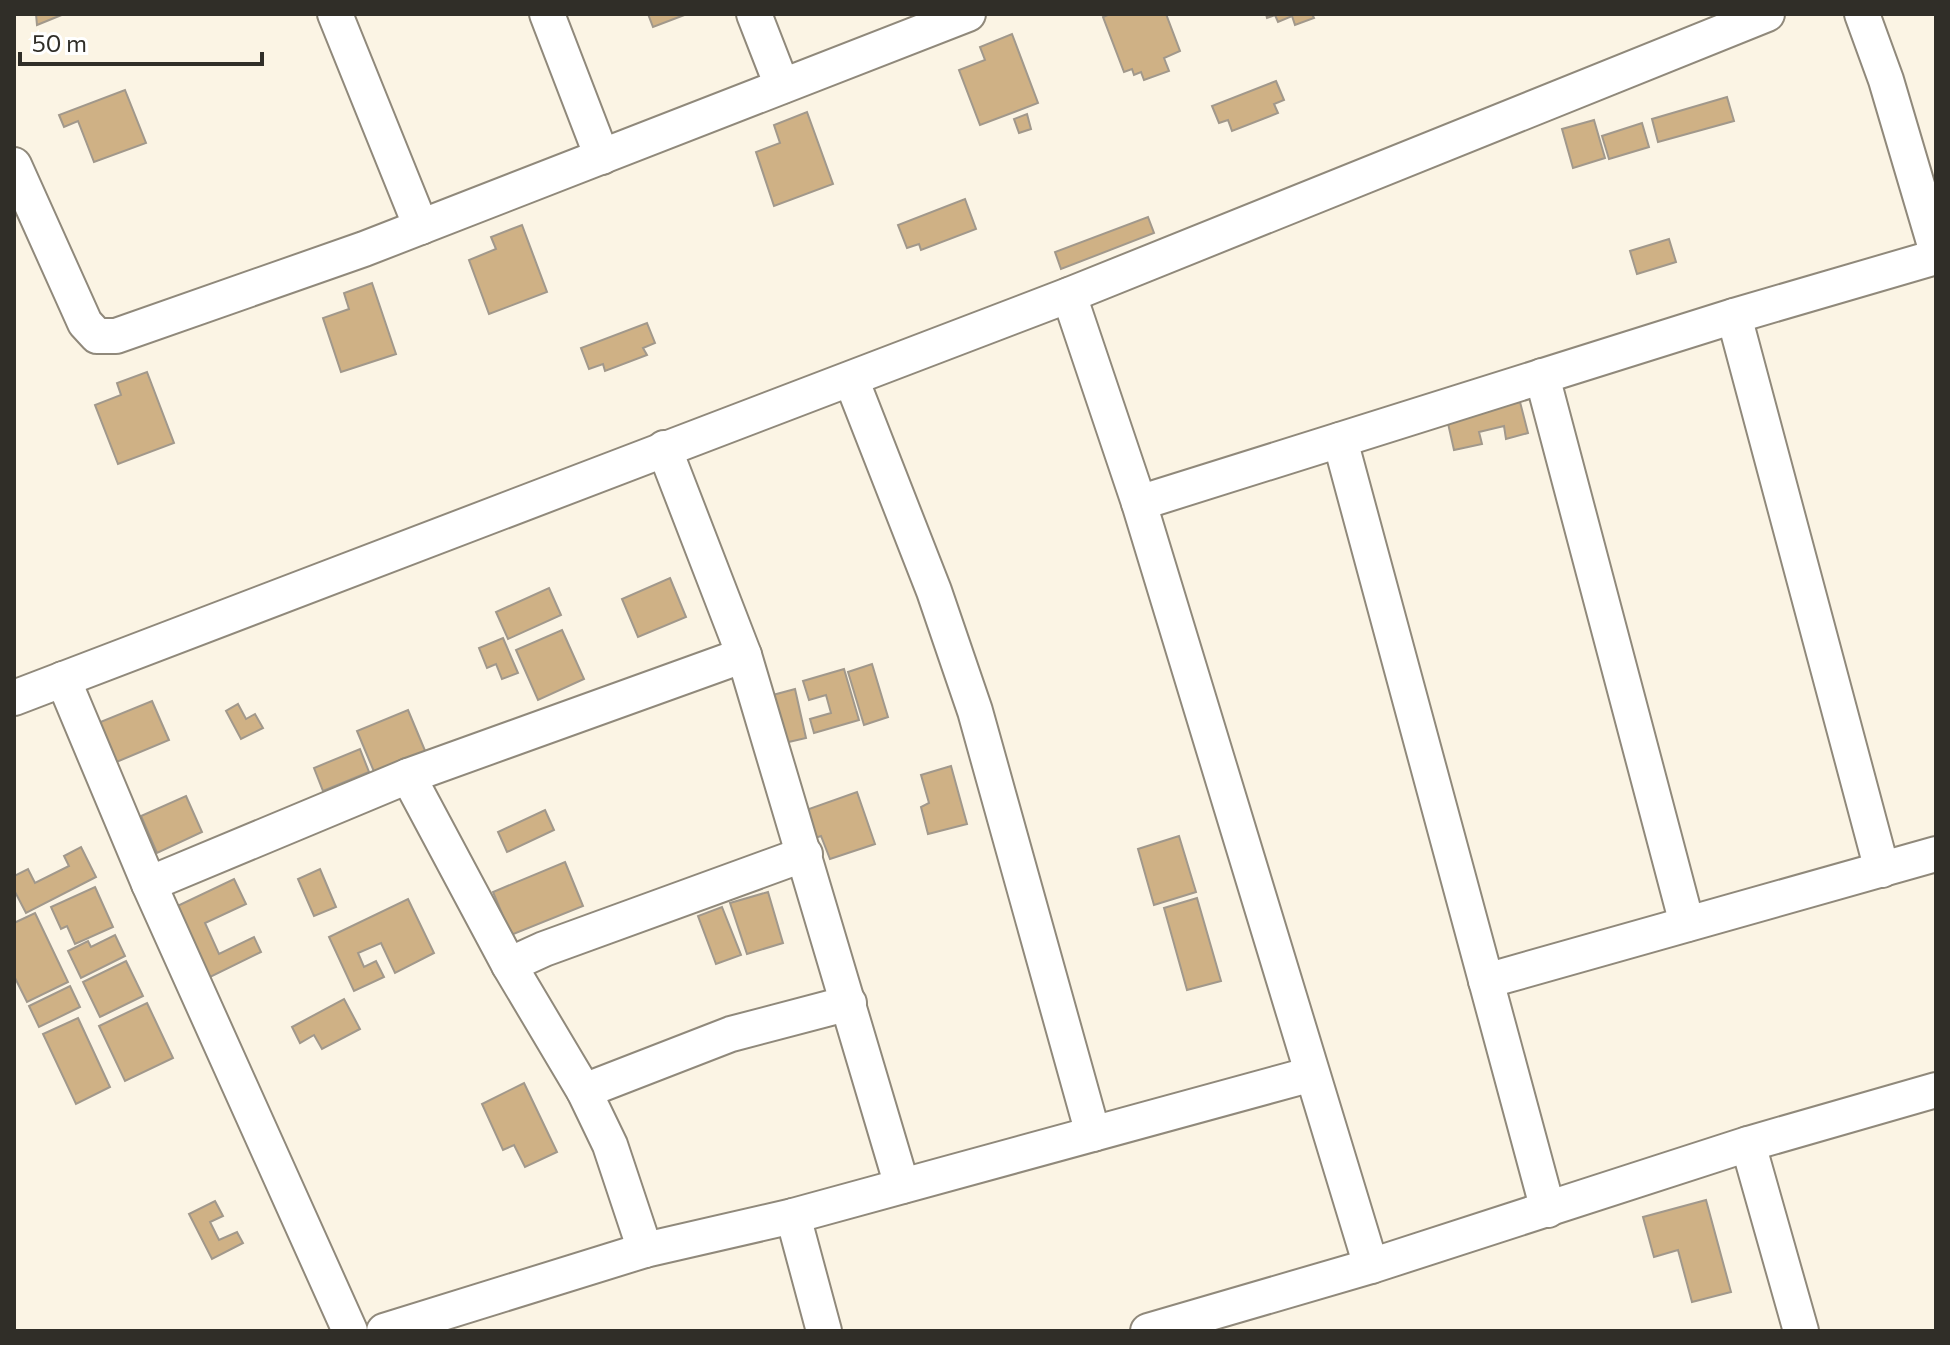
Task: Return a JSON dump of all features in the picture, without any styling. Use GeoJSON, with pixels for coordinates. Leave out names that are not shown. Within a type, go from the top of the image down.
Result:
{"type":"FeatureCollection","features":[{"type":"Feature","properties":{"kind":"street"},"geometry":{"type":"LineString","coordinates":[[335,14],[421,227]]}},
{"type":"Feature","properties":{"kind":"street"},"geometry":{"type":"LineString","coordinates":[[547,14],[602,157]]}},
{"type":"Feature","properties":{"kind":"street"},"geometry":{"type":"LineString","coordinates":[[754,14],[782,86]]}},
{"type":"Feature","properties":{"kind":"street"},"geometry":{"type":"LineString","coordinates":[[14,166],[85,323],[97,336],[116,336],[421,227],[968,14]]}},
{"type":"Feature","properties":{"kind":"street"},"geometry":{"type":"LineString","coordinates":[[14,698],[1069,295],[1767,14]]}},
{"type":"Feature","properties":{"kind":"street"},"geometry":{"type":"LineString","coordinates":[[1862,14],[1886,80],[1936,249]]}},
{"type":"Feature","properties":{"kind":"street"},"geometry":{"type":"LineString","coordinates":[[1139,503],[1734,316],[1936,257]]}},
{"type":"Feature","properties":{"kind":"street"},"geometry":{"type":"LineString","coordinates":[[1069,295],[1139,503],[1371,1266]]}},
{"type":"Feature","properties":{"kind":"street"},"geometry":{"type":"LineString","coordinates":[[1734,316],[1882,870]]}},
{"type":"Feature","properties":{"kind":"street"},"geometry":{"type":"LineString","coordinates":[[1542,376],[1687,924]]}},
{"type":"Feature","properties":{"kind":"street"},"geometry":{"type":"LineString","coordinates":[[851,379],[934,591],[975,711],[1093,1134]]}},
{"type":"Feature","properties":{"kind":"street"},"geometry":{"type":"LineString","coordinates":[[1340,440],[1548,1210]]}},
{"type":"Feature","properties":{"kind":"street"},"geometry":{"type":"LineString","coordinates":[[664,448],[744,655],[902,1186]]}},
{"type":"Feature","properties":{"kind":"street"},"geometry":{"type":"LineString","coordinates":[[149,884],[408,776],[744,655]]}},
{"type":"Feature","properties":{"kind":"street"},"geometry":{"type":"LineString","coordinates":[[63,679],[149,884],[350,1331]]}},
{"type":"Feature","properties":{"kind":"street"},"geometry":{"type":"LineString","coordinates":[[408,776],[509,965],[584,1091],[610,1145],[645,1250]]}},
{"type":"Feature","properties":{"kind":"street"},"geometry":{"type":"LineString","coordinates":[[509,965],[544,949],[805,854]]}},
{"type":"Feature","properties":{"kind":"street"},"geometry":{"type":"LineString","coordinates":[[1486,981],[1936,854]]}},
{"type":"Feature","properties":{"kind":"street"},"geometry":{"type":"LineString","coordinates":[[584,1091],[731,1034],[849,1003]]}},
{"type":"Feature","properties":{"kind":"street"},"geometry":{"type":"LineString","coordinates":[[384,1331],[645,1250],[793,1216],[1312,1074]]}},
{"type":"Feature","properties":{"kind":"street"},"geometry":{"type":"LineString","coordinates":[[1170,1328],[1748,1144],[1936,1090]]}},
{"type":"Feature","properties":{"kind":"street"},"geometry":{"type":"LineString","coordinates":[[1748,1144],[1801,1331]]}},
{"type":"Feature","properties":{"kind":"street"},"geometry":{"type":"LineString","coordinates":[[793,1216],[824,1331]]}},
{"type":"Feature","properties":{"kind":"building"},"geometry":{"type":"Polygon","coordinates":[[[36,14],[64,14],[37,25],[36,14]]]}},
{"type":"Feature","properties":{"kind":"building"},"geometry":{"type":"Polygon","coordinates":[[[648,14],[687,14],[653,27],[648,14]]]}},
{"type":"Feature","properties":{"kind":"building"},"geometry":{"type":"Polygon","coordinates":[[[1110,14],[1166,14],[1180,51],[1164,58],[1169,71],[1144,80],[1141,72],[1134,75],[1132,69],[1124,72],[1103,17],[1110,14]]]}},
{"type":"Feature","properties":{"kind":"building"},"geometry":{"type":"Polygon","coordinates":[[[1266,14],[1312,14],[1314,18],[1295,25],[1292,16],[1278,22],[1275,15],[1267,18],[1266,14]]]}},
{"type":"Feature","properties":{"kind":"building"},"geometry":{"type":"Polygon","coordinates":[[[1012,34],[1038,103],[980,125],[959,70],[985,60],[980,47],[1012,34]]]}},
{"type":"Feature","properties":{"kind":"building"},"geometry":{"type":"Polygon","coordinates":[[[1276,81],[1284,100],[1274,104],[1278,113],[1232,131],[1228,120],[1219,123],[1212,106],[1276,81]]]}},
{"type":"Feature","properties":{"kind":"building"},"geometry":{"type":"Polygon","coordinates":[[[125,90],[146,143],[94,162],[78,121],[64,127],[59,115],[125,90]]]}},
{"type":"Feature","properties":{"kind":"building"},"geometry":{"type":"Polygon","coordinates":[[[1727,97],[1734,121],[1658,142],[1652,119],[1727,97]]]}},
{"type":"Feature","properties":{"kind":"building"},"geometry":{"type":"Polygon","coordinates":[[[807,112],[833,184],[774,206],[756,152],[780,143],[774,125],[807,112]]]}},
{"type":"Feature","properties":{"kind":"building"},"geometry":{"type":"Polygon","coordinates":[[[1027,114],[1031,129],[1019,133],[1014,119],[1027,114]]]}},
{"type":"Feature","properties":{"kind":"building"},"geometry":{"type":"Polygon","coordinates":[[[1594,120],[1605,158],[1573,168],[1562,129],[1594,120]]]}},
{"type":"Feature","properties":{"kind":"building"},"geometry":{"type":"Polygon","coordinates":[[[1642,123],[1649,147],[1609,159],[1602,136],[1642,123]]]}},
{"type":"Feature","properties":{"kind":"building"},"geometry":{"type":"Polygon","coordinates":[[[965,199],[976,229],[921,250],[919,244],[907,248],[898,225],[965,199]]]}},
{"type":"Feature","properties":{"kind":"building"},"geometry":{"type":"Polygon","coordinates":[[[1148,217],[1154,233],[1061,269],[1055,252],[1148,217]]]}},
{"type":"Feature","properties":{"kind":"building"},"geometry":{"type":"Polygon","coordinates":[[[522,225],[547,292],[489,314],[469,260],[496,249],[491,237],[522,225]]]}},
{"type":"Feature","properties":{"kind":"building"},"geometry":{"type":"Polygon","coordinates":[[[1669,239],[1676,262],[1637,274],[1630,251],[1669,239]]]}},
{"type":"Feature","properties":{"kind":"building"},"geometry":{"type":"Polygon","coordinates":[[[372,283],[396,354],[341,372],[323,318],[349,309],[344,293],[372,283]]]}},
{"type":"Feature","properties":{"kind":"building"},"geometry":{"type":"Polygon","coordinates":[[[647,323],[655,343],[643,348],[647,355],[605,371],[603,364],[589,369],[581,348],[647,323]]]}},
{"type":"Feature","properties":{"kind":"building"},"geometry":{"type":"Polygon","coordinates":[[[147,372],[174,443],[118,464],[95,405],[121,395],[117,383],[147,372]]]}},
{"type":"Feature","properties":{"kind":"building"},"geometry":{"type":"Polygon","coordinates":[[[1520,402],[1528,433],[1506,439],[1504,426],[1479,432],[1482,444],[1454,450],[1447,419],[1520,402]]]}},
{"type":"Feature","properties":{"kind":"building"},"geometry":{"type":"Polygon","coordinates":[[[670,578],[686,617],[638,637],[622,599],[670,578]]]}},
{"type":"Feature","properties":{"kind":"building"},"geometry":{"type":"Polygon","coordinates":[[[549,588],[561,615],[508,639],[496,612],[549,588]]]}},
{"type":"Feature","properties":{"kind":"building"},"geometry":{"type":"Polygon","coordinates":[[[562,630],[584,679],[538,700],[516,650],[562,630]]]}},
{"type":"Feature","properties":{"kind":"building"},"geometry":{"type":"Polygon","coordinates":[[[503,638],[518,673],[502,679],[496,664],[487,668],[479,648],[503,638]]]}},
{"type":"Feature","properties":{"kind":"building"},"geometry":{"type":"Polygon","coordinates":[[[872,664],[888,717],[864,725],[848,672],[872,664]]]}},
{"type":"Feature","properties":{"kind":"building"},"geometry":{"type":"Polygon","coordinates":[[[844,669],[859,720],[814,733],[810,719],[831,713],[826,695],[809,700],[803,681],[844,669]]]}},
{"type":"Feature","properties":{"kind":"building"},"geometry":{"type":"Polygon","coordinates":[[[795,689],[806,738],[780,744],[769,696],[795,689]]]}},
{"type":"Feature","properties":{"kind":"building"},"geometry":{"type":"Polygon","coordinates":[[[152,701],[169,740],[114,763],[98,723],[152,701]]]}},
{"type":"Feature","properties":{"kind":"building"},"geometry":{"type":"Polygon","coordinates":[[[238,704],[246,719],[255,714],[263,728],[241,739],[226,711],[238,704]]]}},
{"type":"Feature","properties":{"kind":"building"},"geometry":{"type":"Polygon","coordinates":[[[408,710],[426,753],[375,774],[357,731],[408,710]]]}},
{"type":"Feature","properties":{"kind":"building"},"geometry":{"type":"Polygon","coordinates":[[[360,749],[369,772],[323,791],[314,768],[360,749]]]}},
{"type":"Feature","properties":{"kind":"building"},"geometry":{"type":"Polygon","coordinates":[[[951,766],[967,824],[928,834],[921,807],[929,803],[921,775],[951,766]]]}},
{"type":"Feature","properties":{"kind":"building"},"geometry":{"type":"Polygon","coordinates":[[[857,792],[875,844],[830,859],[821,836],[815,838],[806,810],[857,792]]]}},
{"type":"Feature","properties":{"kind":"building"},"geometry":{"type":"Polygon","coordinates":[[[186,796],[202,832],[157,853],[141,816],[186,796]]]}},
{"type":"Feature","properties":{"kind":"building"},"geometry":{"type":"Polygon","coordinates":[[[545,810],[554,830],[507,852],[498,832],[545,810]]]}},
{"type":"Feature","properties":{"kind":"building"},"geometry":{"type":"Polygon","coordinates":[[[1179,836],[1196,892],[1154,905],[1138,849],[1179,836]]]}},
{"type":"Feature","properties":{"kind":"building"},"geometry":{"type":"Polygon","coordinates":[[[81,847],[96,877],[26,913],[14,890],[14,876],[28,869],[35,883],[69,866],[64,856],[81,847]]]}},
{"type":"Feature","properties":{"kind":"building"},"geometry":{"type":"Polygon","coordinates":[[[565,862],[583,906],[511,935],[493,892],[565,862]]]}},
{"type":"Feature","properties":{"kind":"building"},"geometry":{"type":"Polygon","coordinates":[[[320,869],[336,907],[314,916],[298,879],[320,869]]]}},
{"type":"Feature","properties":{"kind":"building"},"geometry":{"type":"Polygon","coordinates":[[[234,879],[246,904],[205,923],[219,954],[254,937],[261,952],[202,981],[169,910],[234,879]]]}},
{"type":"Feature","properties":{"kind":"building"},"geometry":{"type":"Polygon","coordinates":[[[95,887],[113,927],[75,944],[67,926],[61,929],[51,907],[95,887]]]}},
{"type":"Feature","properties":{"kind":"building"},"geometry":{"type":"Polygon","coordinates":[[[768,892],[783,943],[747,954],[730,903],[768,892]]]}},
{"type":"Feature","properties":{"kind":"building"},"geometry":{"type":"Polygon","coordinates":[[[1197,898],[1221,981],[1187,990],[1164,908],[1197,898]]]}},
{"type":"Feature","properties":{"kind":"building"},"geometry":{"type":"Polygon","coordinates":[[[408,899],[434,953],[395,973],[381,943],[358,953],[364,967],[376,961],[384,977],[354,991],[329,937],[408,899]]]}},
{"type":"Feature","properties":{"kind":"building"},"geometry":{"type":"Polygon","coordinates":[[[722,907],[741,955],[716,964],[698,916],[722,907]]]}},
{"type":"Feature","properties":{"kind":"building"},"geometry":{"type":"Polygon","coordinates":[[[35,913],[68,982],[27,1002],[14,976],[14,923],[35,913]]]}},
{"type":"Feature","properties":{"kind":"building"},"geometry":{"type":"Polygon","coordinates":[[[115,935],[125,956],[81,978],[68,951],[88,941],[91,947],[115,935]]]}},
{"type":"Feature","properties":{"kind":"building"},"geometry":{"type":"Polygon","coordinates":[[[126,961],[143,996],[100,1017],[83,982],[126,961]]]}},
{"type":"Feature","properties":{"kind":"building"},"geometry":{"type":"Polygon","coordinates":[[[70,986],[80,1007],[39,1027],[29,1006],[70,986]]]}},
{"type":"Feature","properties":{"kind":"building"},"geometry":{"type":"Polygon","coordinates":[[[344,999],[360,1029],[322,1049],[314,1035],[300,1043],[292,1027],[344,999]]]}},
{"type":"Feature","properties":{"kind":"building"},"geometry":{"type":"Polygon","coordinates":[[[147,1003],[173,1058],[125,1081],[99,1026],[147,1003]]]}},
{"type":"Feature","properties":{"kind":"building"},"geometry":{"type":"Polygon","coordinates":[[[78,1018],[110,1087],[76,1104],[43,1034],[78,1018]]]}},
{"type":"Feature","properties":{"kind":"building"},"geometry":{"type":"Polygon","coordinates":[[[524,1083],[557,1152],[525,1167],[514,1145],[503,1150],[482,1104],[524,1083]]]}},
{"type":"Feature","properties":{"kind":"building"},"geometry":{"type":"Polygon","coordinates":[[[1706,1200],[1731,1292],[1692,1302],[1678,1250],[1654,1257],[1643,1217],[1706,1200]]]}},
{"type":"Feature","properties":{"kind":"building"},"geometry":{"type":"Polygon","coordinates":[[[215,1201],[223,1216],[210,1222],[219,1240],[237,1232],[243,1243],[212,1259],[189,1214],[215,1201]]]}}]}
